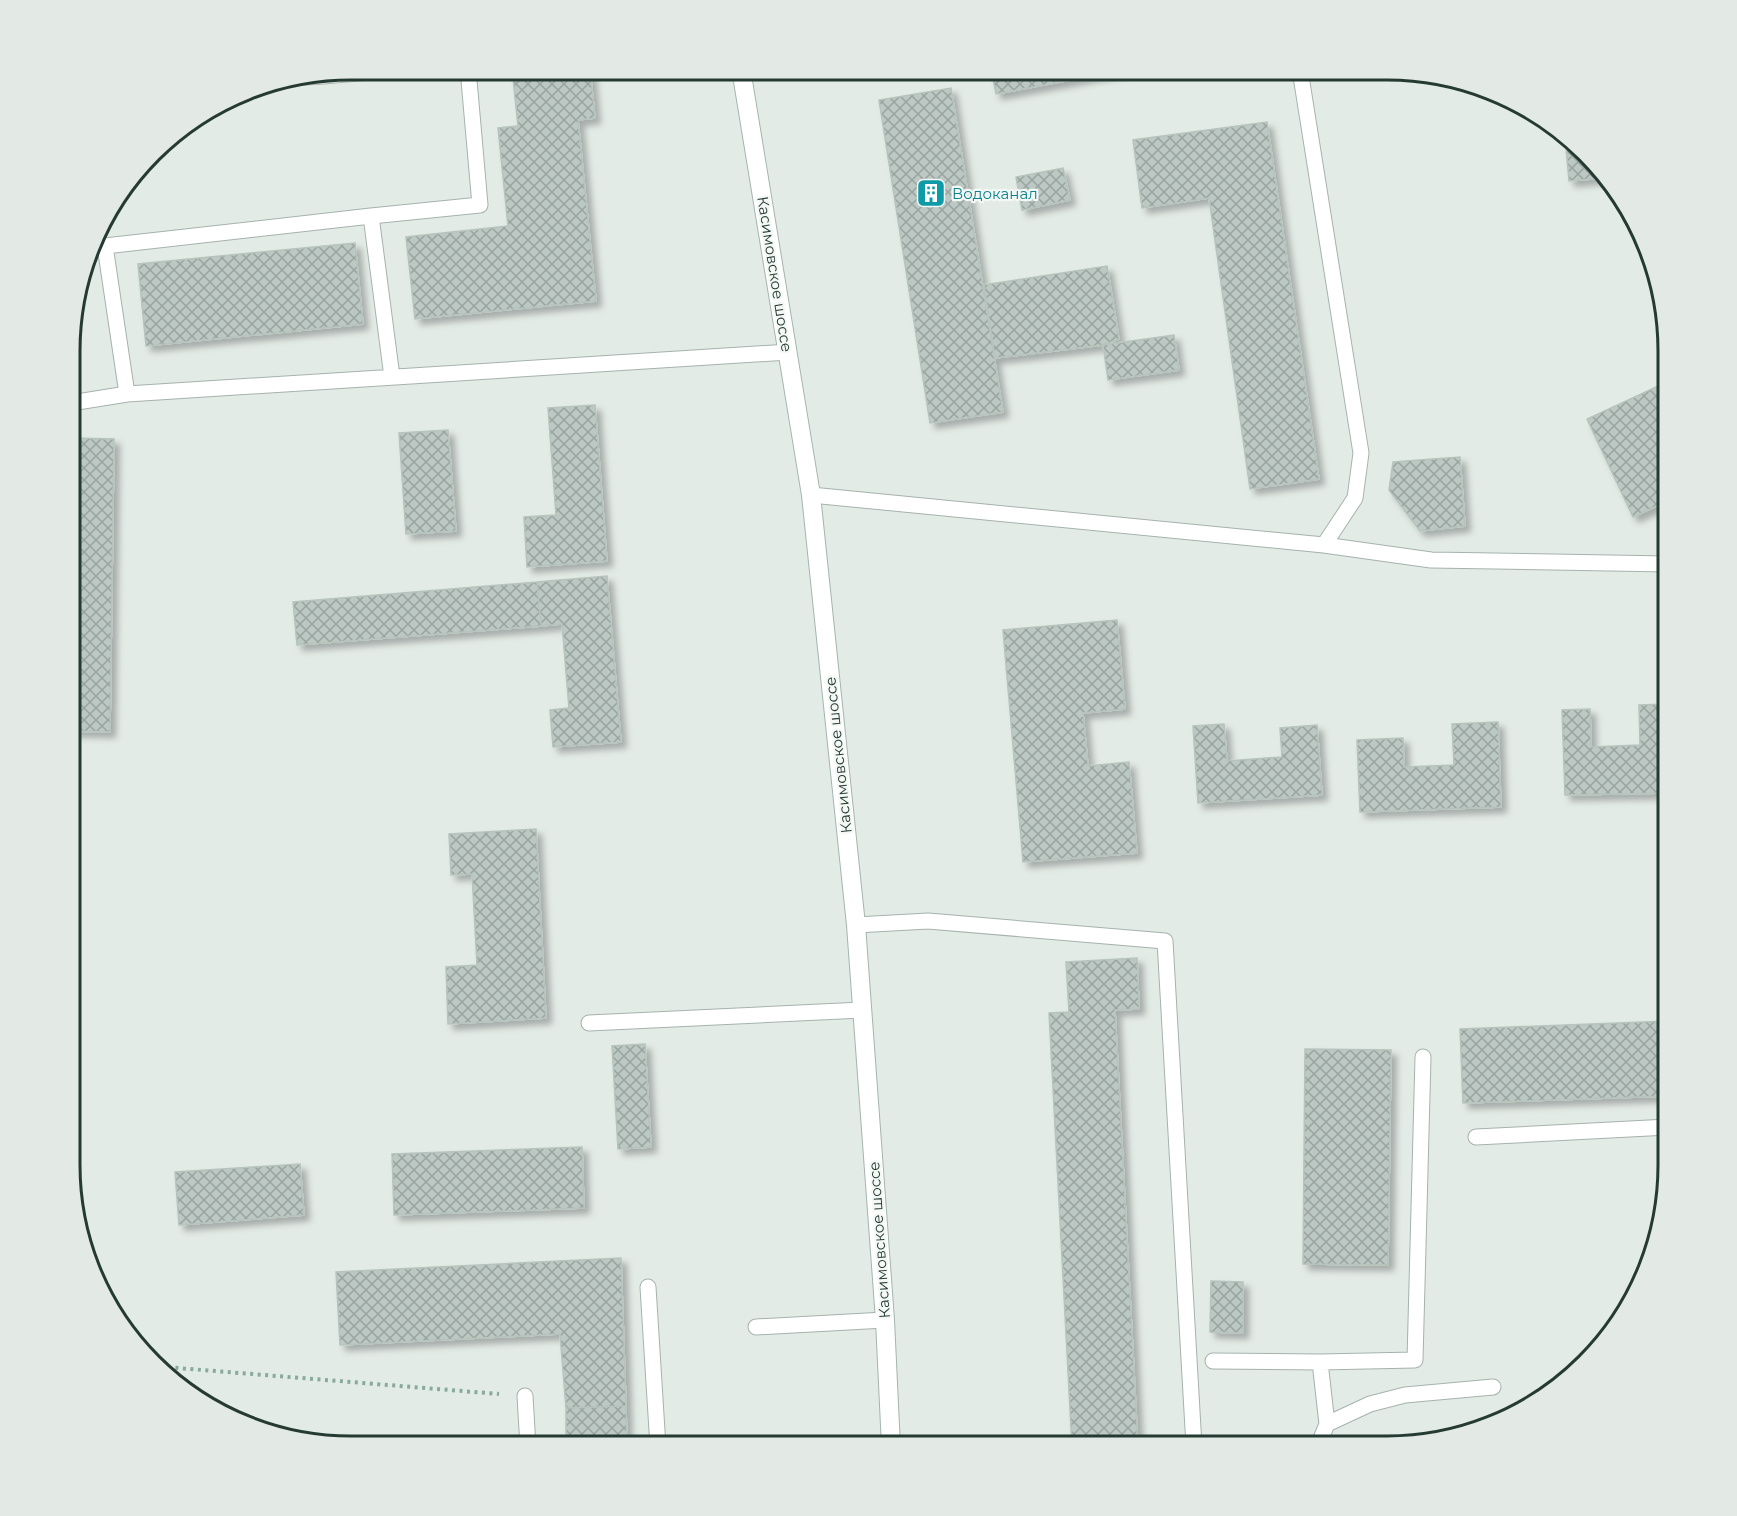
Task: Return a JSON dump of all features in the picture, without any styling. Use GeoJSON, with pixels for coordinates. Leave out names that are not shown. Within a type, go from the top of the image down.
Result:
{"type":"FeatureCollection","features":[{"type":"Feature","properties":{"kind":"main road","name":"Касимовское шоссе"},"geometry":{"type":"LineString","coordinates":[[743,80],[811,495],[856,925],[885,1320],[890,1436]]}},
{"type":"Feature","properties":{"kind":"lane"},"geometry":{"type":"LineString","coordinates":[[127,394],[105,246],[480,205],[469,80]]}},
{"type":"Feature","properties":{"kind":"lane"},"geometry":{"type":"LineString","coordinates":[[1302,80],[1361,453],[1354,498],[1324,545]]}},
{"type":"Feature","properties":{"kind":"lane"},"geometry":{"type":"LineString","coordinates":[[371,216],[392,377]]}},
{"type":"Feature","properties":{"kind":"lane"},"geometry":{"type":"LineString","coordinates":[[80,402],[127,394],[788,352]]}},
{"type":"Feature","properties":{"kind":"lane"},"geometry":{"type":"LineString","coordinates":[[811,495],[1324,545],[1431,560],[1658,564]]}},
{"type":"Feature","properties":{"kind":"lane"},"geometry":{"type":"LineString","coordinates":[[856,925],[928,921],[1165,941],[1193,1436]]}},
{"type":"Feature","properties":{"kind":"lane"},"geometry":{"type":"LineString","coordinates":[[589,1023],[862,1010]]}},
{"type":"Feature","properties":{"kind":"lane"},"geometry":{"type":"LineString","coordinates":[[1213,1361],[1415,1360],[1422,1058]]}},
{"type":"Feature","properties":{"kind":"lane"},"geometry":{"type":"LineString","coordinates":[[1476,1137],[1658,1128]]}},
{"type":"Feature","properties":{"kind":"lane"},"geometry":{"type":"LineString","coordinates":[[648,1287],[657,1436]]}},
{"type":"Feature","properties":{"kind":"lane"},"geometry":{"type":"LineString","coordinates":[[756,1327],[885,1320]]}},
{"type":"Feature","properties":{"kind":"lane"},"geometry":{"type":"LineString","coordinates":[[1320,1362],[1327,1424],[1322,1436]]}},
{"type":"Feature","properties":{"kind":"lane"},"geometry":{"type":"LineString","coordinates":[[1327,1424],[1370,1404],[1405,1395],[1493,1387]]}},
{"type":"Feature","properties":{"kind":"lane"},"geometry":{"type":"LineString","coordinates":[[525,1396],[527,1436]]}},
{"type":"Feature","properties":{"kind":"path"},"geometry":{"type":"LineString","coordinates":[[170,1367],[525,1396]]}},
{"type":"Feature","properties":{"kind":"building"},"geometry":{"type":"Polygon","coordinates":[[[513,80],[591,80],[595,118],[578,120],[596,301],[415,319],[406,237],[508,226],[498,128],[518,126],[513,80]]]}},
{"type":"Feature","properties":{"kind":"building"},"geometry":{"type":"Polygon","coordinates":[[[993,80],[1070,80],[996,94],[993,80]]]}},
{"type":"Feature","properties":{"kind":"building","name":"Водоканал"},"geometry":{"type":"Polygon","coordinates":[[[951,88],[1003,412],[930,423],[879,100],[951,88]]]}},
{"type":"Feature","properties":{"kind":"building"},"geometry":{"type":"Polygon","coordinates":[[[1267,122],[1319,479],[1250,489],[1209,198],[1142,208],[1133,140],[1267,122]]]}},
{"type":"Feature","properties":{"kind":"building"},"geometry":{"type":"Polygon","coordinates":[[[1566,148],[1595,179],[1569,181],[1566,148]]]}},
{"type":"Feature","properties":{"kind":"building"},"geometry":{"type":"Polygon","coordinates":[[[1063,168],[1070,200],[1022,210],[1016,177],[1063,168]]]}},
{"type":"Feature","properties":{"kind":"building"},"geometry":{"type":"Polygon","coordinates":[[[355,243],[363,324],[146,346],[138,264],[355,243]]]}},
{"type":"Feature","properties":{"kind":"building"},"geometry":{"type":"Polygon","coordinates":[[[1107,266],[1119,339],[1103,345],[995,358],[984,285],[1107,266]]]}},
{"type":"Feature","properties":{"kind":"building"},"geometry":{"type":"Polygon","coordinates":[[[1174,335],[1179,370],[1108,380],[1103,345],[1174,335]]]}},
{"type":"Feature","properties":{"kind":"building"},"geometry":{"type":"Polygon","coordinates":[[[1658,386],[1658,505],[1633,517],[1587,419],[1658,386]]]}},
{"type":"Feature","properties":{"kind":"building"},"geometry":{"type":"Polygon","coordinates":[[[595,405],[607,561],[527,567],[524,517],[556,515],[548,408],[595,405]]]}},
{"type":"Feature","properties":{"kind":"building"},"geometry":{"type":"Polygon","coordinates":[[[448,430],[456,531],[406,534],[399,433],[448,430]]]}},
{"type":"Feature","properties":{"kind":"building"},"geometry":{"type":"Polygon","coordinates":[[[80,438],[114,439],[110,732],[80,731],[80,438]]]}},
{"type":"Feature","properties":{"kind":"building"},"geometry":{"type":"Polygon","coordinates":[[[1460,457],[1465,526],[1420,531],[1389,490],[1393,462],[1460,457]]]}},
{"type":"Feature","properties":{"kind":"building"},"geometry":{"type":"Polygon","coordinates":[[[607,576],[621,742],[553,747],[550,710],[569,708],[562,624],[541,626],[537,582],[607,576]]]}},
{"type":"Feature","properties":{"kind":"building"},"geometry":{"type":"Polygon","coordinates":[[[537,582],[541,626],[297,645],[293,602],[537,582]]]}},
{"type":"Feature","properties":{"kind":"building"},"geometry":{"type":"Polygon","coordinates":[[[1117,620],[1125,709],[1083,713],[1088,766],[1129,762],[1137,853],[1023,862],[1003,630],[1117,620]]]}},
{"type":"Feature","properties":{"kind":"building"},"geometry":{"type":"Polygon","coordinates":[[[1658,704],[1658,793],[1565,795],[1562,710],[1590,709],[1591,747],[1640,745],[1639,705],[1658,704]]]}},
{"type":"Feature","properties":{"kind":"building"},"geometry":{"type":"Polygon","coordinates":[[[1498,722],[1501,807],[1360,812],[1357,740],[1403,738],[1404,767],[1454,765],[1452,724],[1498,722]]]}},
{"type":"Feature","properties":{"kind":"building"},"geometry":{"type":"Polygon","coordinates":[[[1224,724],[1227,761],[1282,757],[1280,728],[1317,725],[1322,795],[1198,803],[1193,726],[1224,724]]]}},
{"type":"Feature","properties":{"kind":"building"},"geometry":{"type":"Polygon","coordinates":[[[536,829],[546,1018],[448,1024],[446,967],[477,965],[472,874],[451,875],[449,834],[536,829]]]}},
{"type":"Feature","properties":{"kind":"building"},"geometry":{"type":"Polygon","coordinates":[[[1137,958],[1139,1009],[1115,1010],[1137,1436],[1071,1436],[1049,1013],[1069,1012],[1066,962],[1137,958]]]}},
{"type":"Feature","properties":{"kind":"building"},"geometry":{"type":"Polygon","coordinates":[[[1658,1021],[1658,1096],[1463,1103],[1460,1029],[1658,1021]]]}},
{"type":"Feature","properties":{"kind":"building"},"geometry":{"type":"Polygon","coordinates":[[[645,1044],[651,1147],[618,1149],[612,1046],[645,1044]]]}},
{"type":"Feature","properties":{"kind":"building"},"geometry":{"type":"Polygon","coordinates":[[[1305,1049],[1391,1050],[1388,1265],[1303,1264],[1305,1049]]]}},
{"type":"Feature","properties":{"kind":"building"},"geometry":{"type":"Polygon","coordinates":[[[582,1147],[584,1208],[394,1215],[392,1154],[582,1147]]]}},
{"type":"Feature","properties":{"kind":"building"},"geometry":{"type":"Polygon","coordinates":[[[300,1164],[304,1215],[179,1225],[175,1172],[300,1164]]]}},
{"type":"Feature","properties":{"kind":"building"},"geometry":{"type":"Polygon","coordinates":[[[621,1258],[626,1406],[566,1408],[560,1334],[340,1345],[336,1272],[621,1258]]]}},
{"type":"Feature","properties":{"kind":"building"},"geometry":{"type":"Polygon","coordinates":[[[1211,1281],[1243,1282],[1243,1333],[1210,1332],[1211,1281]]]}},
{"type":"Feature","properties":{"kind":"building"},"geometry":{"type":"Polygon","coordinates":[[[626,1406],[627,1436],[566,1436],[566,1408],[626,1406]]]}},
{"type":"Feature","properties":{"kind":"place","name":"Водоканал"},"geometry":{"type":"Point","coordinates":[931,193]}}]}
